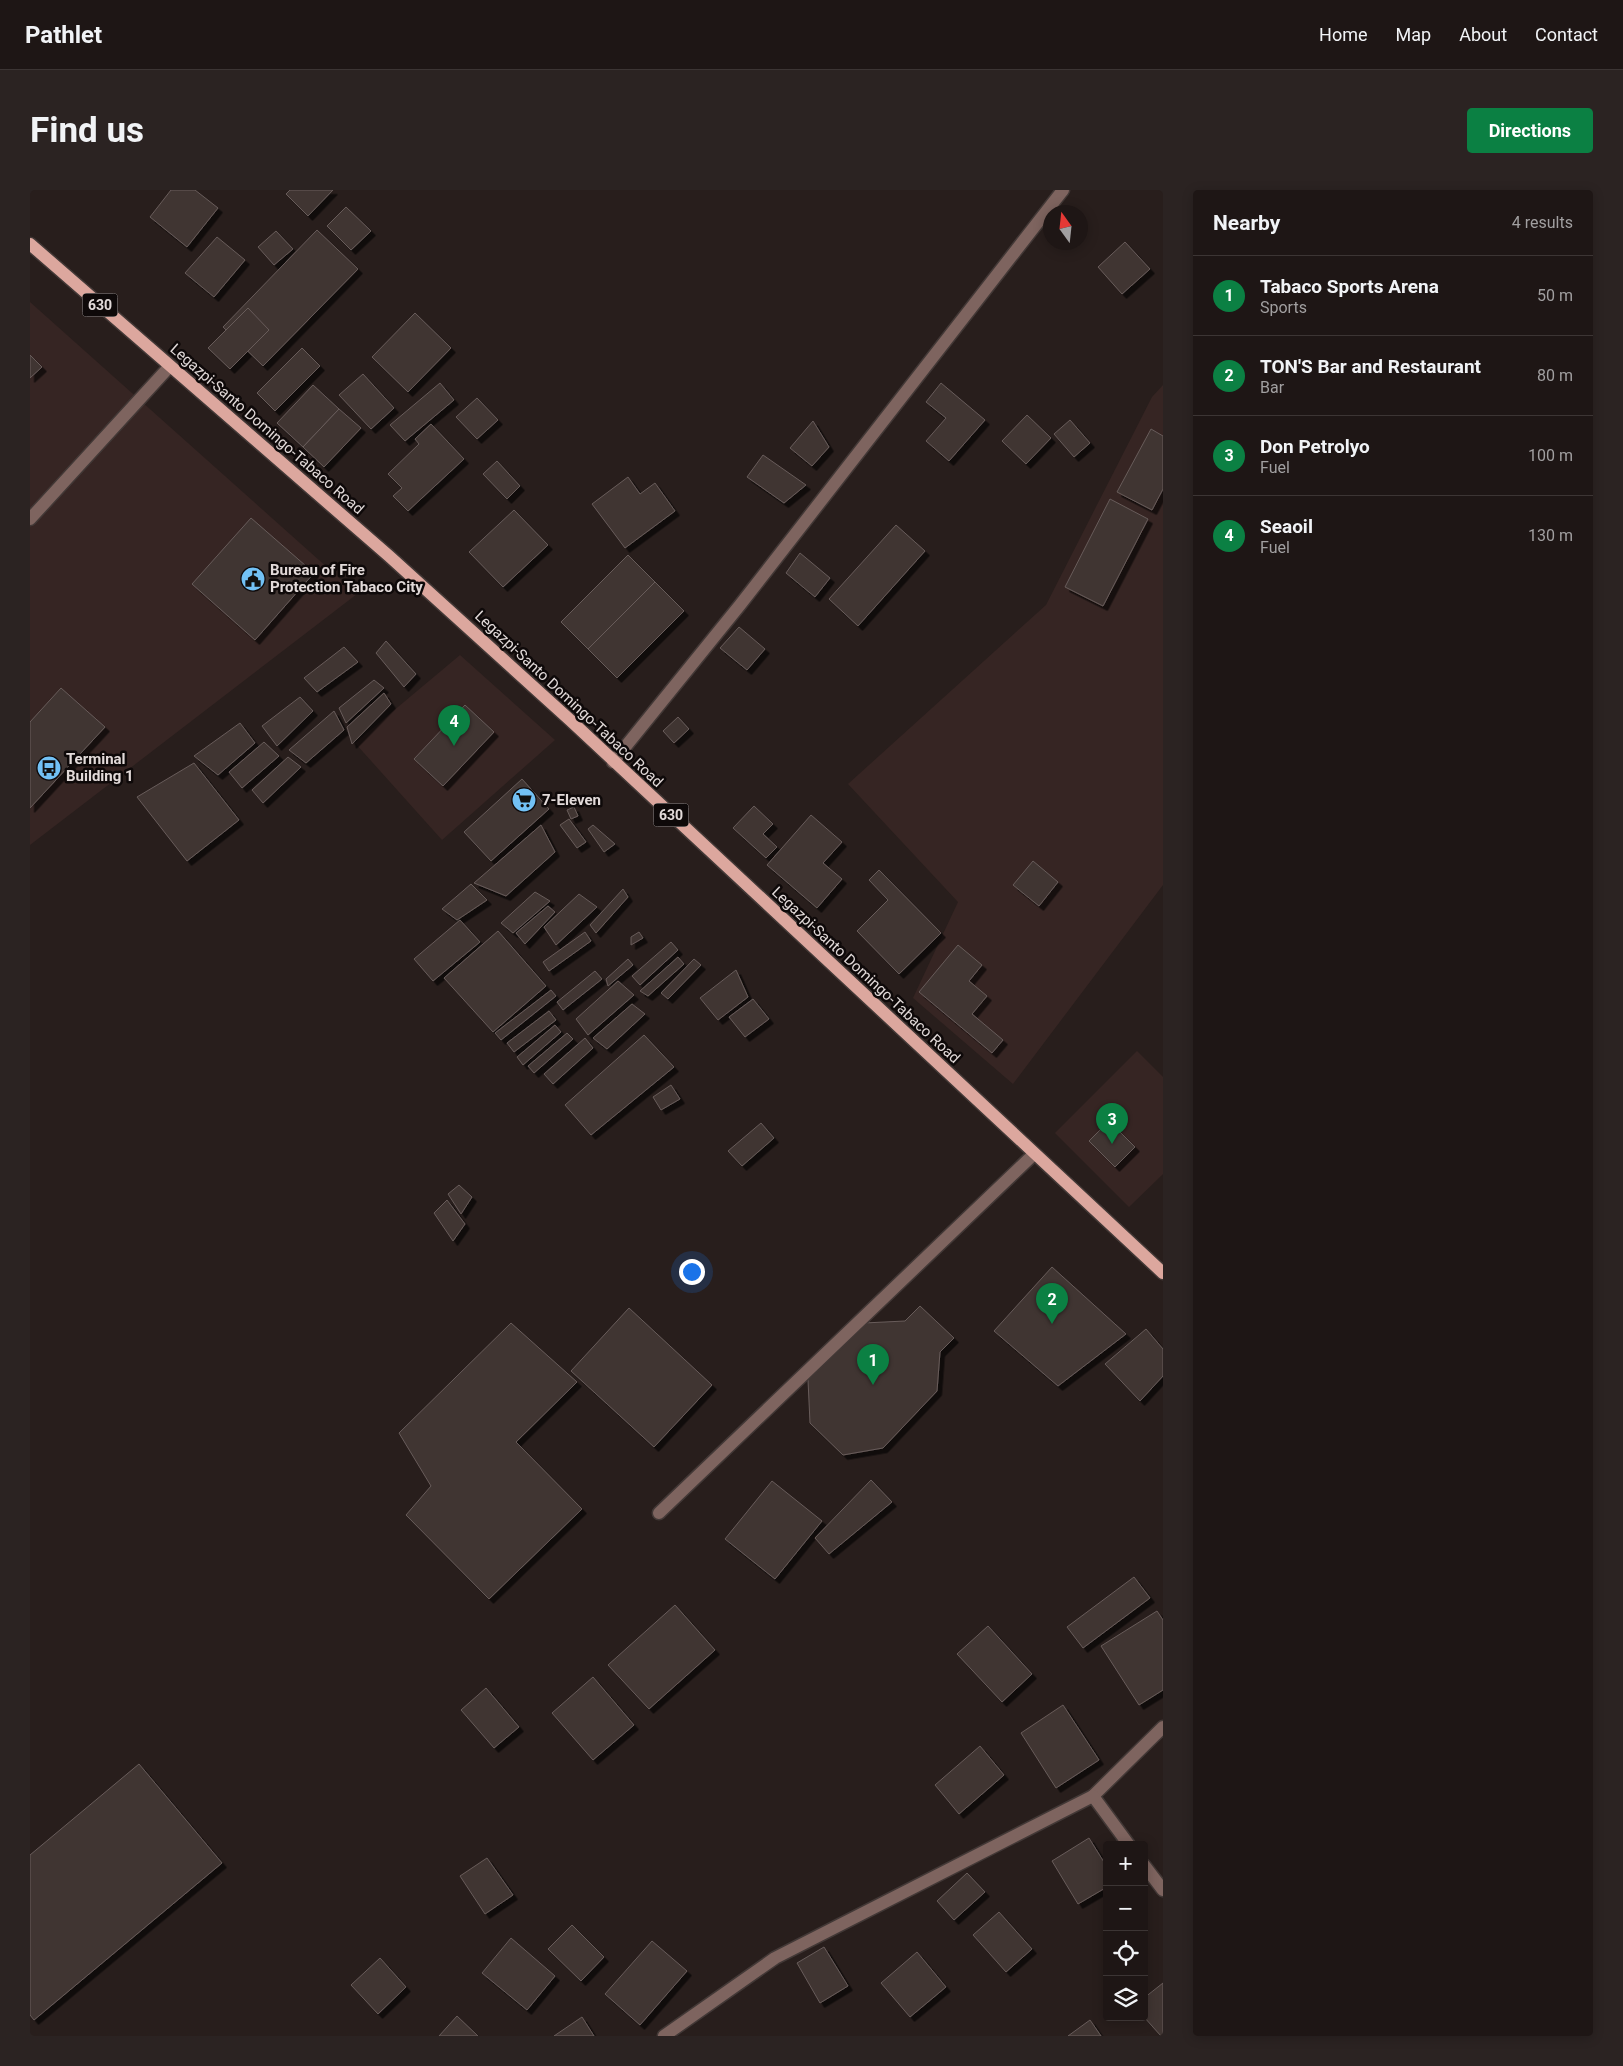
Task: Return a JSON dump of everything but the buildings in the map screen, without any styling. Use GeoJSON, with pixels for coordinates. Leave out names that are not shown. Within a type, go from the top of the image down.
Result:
{"type":"FeatureCollection","features":[{"type":"Feature","properties":{"kind":"main road","name":"Legazpi-Santo Domingo-Tabaco Road"},"geometry":{"type":"LineString","coordinates":[[30,244],[389,556],[570,720],[1163,1273]]}},
{"type":"Feature","properties":{"kind":"street"},"geometry":{"type":"LineString","coordinates":[[613,762],[746,597],[1063,190]]}},
{"type":"Feature","properties":{"kind":"street"},"geometry":{"type":"LineString","coordinates":[[30,519],[170,366]]}},
{"type":"Feature","properties":{"kind":"street"},"geometry":{"type":"LineString","coordinates":[[659,1513],[1034,1154]]}},
{"type":"Feature","properties":{"kind":"street"},"geometry":{"type":"LineString","coordinates":[[664,2036],[775,1958],[1093,1796],[1163,1727]]}},
{"type":"Feature","properties":{"kind":"street"},"geometry":{"type":"LineString","coordinates":[[1093,1796],[1126,1841]]}},
{"type":"Feature","properties":{"kind":"street"},"geometry":{"type":"LineString","coordinates":[[1148,1870],[1163,1890]]}},
{"type":"Feature","properties":{"kind":"shaded area"},"geometry":{"type":"Polygon","coordinates":[[[30,302],[357,594],[30,845],[30,302]]]}},
{"type":"Feature","properties":{"kind":"shaded area"},"geometry":{"type":"Polygon","coordinates":[[[1163,385],[1163,885],[1013,1084],[913,998],[958,902],[848,784],[1046,605],[1152,397],[1163,385]]]}},
{"type":"Feature","properties":{"kind":"shaded area"},"geometry":{"type":"Polygon","coordinates":[[[460,655],[555,740],[442,840],[355,743],[460,655]]]}},
{"type":"Feature","properties":{"kind":"shaded area"},"geometry":{"type":"Polygon","coordinates":[[[1137,1051],[1163,1077],[1163,1174],[1129,1207],[1055,1133],[1137,1051]]]}},
{"type":"Feature","properties":{"kind":"place","name":"Bureau of Fire Protection Tabaco City"},"geometry":{"type":"Point","coordinates":[253,579]}},
{"type":"Feature","properties":{"kind":"place","name":"Seaoil"},"geometry":{"type":"Point","coordinates":[454,746]}},
{"type":"Feature","properties":{"kind":"place","name":"Terminal Building 1"},"geometry":{"type":"Point","coordinates":[49,768]}},
{"type":"Feature","properties":{"kind":"place","name":"7-Eleven"},"geometry":{"type":"Point","coordinates":[524,800]}},
{"type":"Feature","properties":{"kind":"place","name":"Don Petrolyo"},"geometry":{"type":"Point","coordinates":[1112,1144]}},
{"type":"Feature","properties":{"kind":"place","name":"TON'S Bar and Restaurant"},"geometry":{"type":"Point","coordinates":[1052,1324]}},
{"type":"Feature","properties":{"kind":"place","name":"Tabaco Sports Arena"},"geometry":{"type":"Point","coordinates":[873,1385]}}]}
